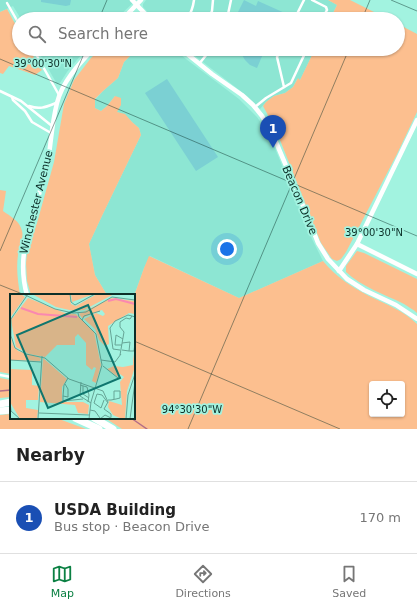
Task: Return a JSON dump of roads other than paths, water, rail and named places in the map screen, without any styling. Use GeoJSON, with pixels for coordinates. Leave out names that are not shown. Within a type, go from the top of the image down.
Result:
{"type":"FeatureCollection","features":[{"type":"Feature","properties":{"kind":"main road"},"geometry":{"type":"LineString","coordinates":[[0,404],[10,402]]}},
{"type":"Feature","properties":{"kind":"main road"},"geometry":{"type":"LineString","coordinates":[[0,411],[10,410]]}},
{"type":"Feature","properties":{"kind":"main road"},"geometry":{"type":"LineString","coordinates":[[77,419],[99,429]]}},
{"type":"Feature","properties":{"kind":"main road"},"geometry":{"type":"LineString","coordinates":[[96,419],[113,429]]}},
{"type":"Feature","properties":{"kind":"street"},"geometry":{"type":"LineString","coordinates":[[132,0],[143,12]]}},
{"type":"Feature","properties":{"kind":"street"},"geometry":{"type":"LineString","coordinates":[[130,12],[141,0]]}},
{"type":"Feature","properties":{"kind":"street","name":"Winchester Avenue"},"geometry":{"type":"LineString","coordinates":[[27,294],[22,270],[22,257],[48,162],[52,126],[57,102],[72,72],[87,56]]}},
{"type":"Feature","properties":{"kind":"street","name":"Beacon Drive"},"geometry":{"type":"LineString","coordinates":[[189,56],[242,95],[262,116],[273,135],[318,243],[328,259],[347,279],[364,290],[396,305],[417,319]]}},
{"type":"Feature","properties":{"kind":"street"},"geometry":{"type":"LineString","coordinates":[[339,271],[357,244],[417,120]]}},
{"type":"Feature","properties":{"kind":"street"},"geometry":{"type":"LineString","coordinates":[[357,244],[417,274]]}},
{"type":"Feature","properties":{"kind":"lane"},"geometry":{"type":"LineString","coordinates":[[191,12],[194,0]]}},
{"type":"Feature","properties":{"kind":"lane"},"geometry":{"type":"LineString","coordinates":[[212,12],[214,0]]}},
{"type":"Feature","properties":{"kind":"lane"},"geometry":{"type":"LineString","coordinates":[[228,12],[231,0]]}},
{"type":"Feature","properties":{"kind":"lane"},"geometry":{"type":"LineString","coordinates":[[299,12],[304,0]]}},
{"type":"Feature","properties":{"kind":"lane"},"geometry":{"type":"LineString","coordinates":[[312,0],[326,7],[326,12]]}},
{"type":"Feature","properties":{"kind":"lane"},"geometry":{"type":"LineString","coordinates":[[7,3],[12,12]]}},
{"type":"Feature","properties":{"kind":"lane"},"geometry":{"type":"LineString","coordinates":[[37,56],[59,96]]}},
{"type":"Feature","properties":{"kind":"lane"},"geometry":{"type":"LineString","coordinates":[[199,64],[205,56]]}},
{"type":"Feature","properties":{"kind":"lane"},"geometry":{"type":"LineString","coordinates":[[278,56],[284,87]]}},
{"type":"Feature","properties":{"kind":"lane"},"geometry":{"type":"LineString","coordinates":[[255,107],[266,98],[291,83],[304,56]]}},
{"type":"Feature","properties":{"kind":"lane"},"geometry":{"type":"LineString","coordinates":[[0,91],[36,109],[57,102]]}},
{"type":"Feature","properties":{"kind":"lane"},"geometry":{"type":"LineString","coordinates":[[11,97],[12,100],[25,111],[32,122],[51,133]]}},
{"type":"Feature","properties":{"kind":"lane"},"geometry":{"type":"LineString","coordinates":[[25,104],[52,126]]}},
{"type":"Feature","properties":{"kind":"lane"},"geometry":{"type":"LineString","coordinates":[[0,375],[10,376]]}},
{"type":"Feature","properties":{"kind":"waterway"},"geometry":{"type":"LineString","coordinates":[[0,391],[10,390]]}},
{"type":"Feature","properties":{"kind":"waterway"},"geometry":{"type":"LineString","coordinates":[[132,419],[147,429]]}},
{"type":"Feature","properties":{"kind":"place","name":"USDA Building"},"geometry":{"type":"Point","coordinates":[273,148]}}]}
